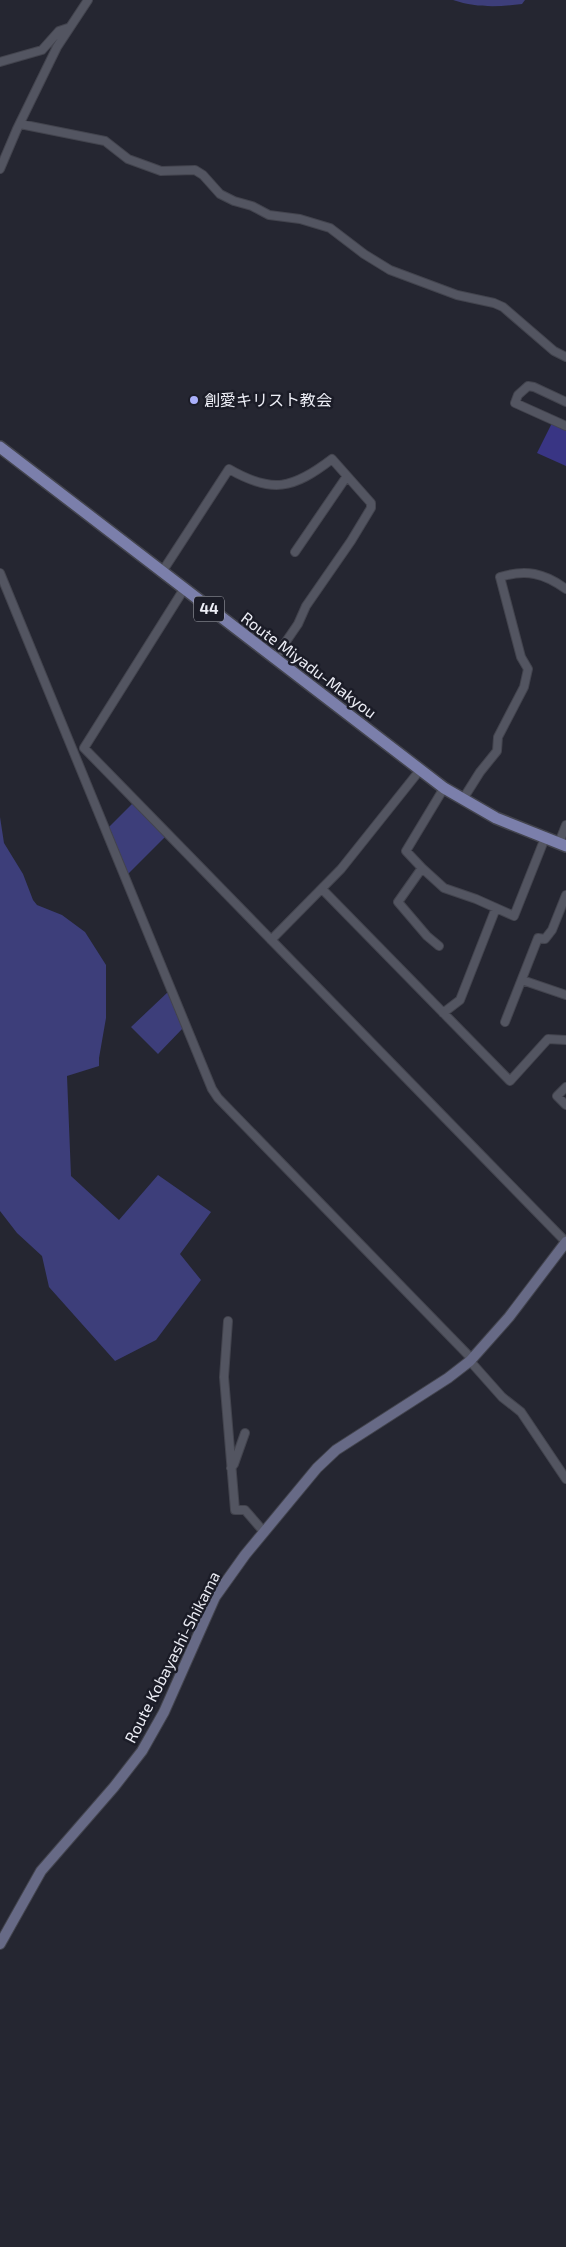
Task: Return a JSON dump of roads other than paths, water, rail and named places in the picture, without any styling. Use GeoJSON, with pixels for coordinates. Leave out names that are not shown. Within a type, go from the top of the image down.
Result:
{"type":"FeatureCollection","features":[{"type":"Feature","properties":{"kind":"main road","name":"Route Miyadu-Makyou"},"geometry":{"type":"LineString","coordinates":[[2,452],[444,788],[496,818],[562,845]]}},
{"type":"Feature","properties":{"kind":"main road","name":"Route Kobayashi-Shikama"},"geometry":{"type":"LineString","coordinates":[[0,1944],[41,1871],[114,1787],[142,1751],[164,1712],[215,1597],[233,1569],[317,1468],[336,1450],[448,1378],[471,1360],[509,1317],[566,1242]]}},
{"type":"Feature","properties":{"kind":"street"},"geometry":{"type":"LineString","coordinates":[[0,169],[20,124],[68,28],[88,0]]}},
{"type":"Feature","properties":{"kind":"street"},"geometry":{"type":"LineString","coordinates":[[0,62],[42,50],[59,31],[68,28]]}},
{"type":"Feature","properties":{"kind":"street"},"geometry":{"type":"LineString","coordinates":[[20,124],[105,140],[128,159],[161,171],[195,170],[203,175],[220,194],[234,201],[252,206],[269,214],[300,219],[330,228],[364,254],[390,270],[456,295],[494,303],[503,307],[545,344],[566,357]]}},
{"type":"Feature","properties":{"kind":"street"},"geometry":{"type":"LineString","coordinates":[[566,402],[528,386],[518,395],[515,403],[566,426]]}},
{"type":"Feature","properties":{"kind":"street"},"geometry":{"type":"LineString","coordinates":[[162,572],[229,469],[250,481],[278,484],[304,479],[332,460],[372,502],[371,508],[306,606],[298,624],[274,659]]}},
{"type":"Feature","properties":{"kind":"street"},"geometry":{"type":"LineString","coordinates":[[295,552],[347,476]]}},
{"type":"Feature","properties":{"kind":"street"},"geometry":{"type":"LineString","coordinates":[[463,800],[480,772],[497,751],[501,731],[524,687],[528,669],[521,657],[500,576],[525,572],[552,579],[566,589]]}},
{"type":"Feature","properties":{"kind":"street"},"geometry":{"type":"LineString","coordinates":[[0,573],[212,1088],[218,1098],[471,1360],[502,1397],[521,1412],[566,1479]]}},
{"type":"Feature","properties":{"kind":"street"},"geometry":{"type":"LineString","coordinates":[[76,759],[184,589]]}},
{"type":"Feature","properties":{"kind":"street"},"geometry":{"type":"LineString","coordinates":[[84,748],[566,1242]]}},
{"type":"Feature","properties":{"kind":"street"},"geometry":{"type":"LineString","coordinates":[[271,940],[342,869],[420,770]]}},
{"type":"Feature","properties":{"kind":"street"},"geometry":{"type":"LineString","coordinates":[[444,788],[406,851],[444,888],[476,899],[514,916],[545,838]]}},
{"type":"Feature","properties":{"kind":"street"},"geometry":{"type":"LineString","coordinates":[[562,845],[566,825]]}},
{"type":"Feature","properties":{"kind":"street"},"geometry":{"type":"LineString","coordinates":[[422,868],[398,902],[427,936],[439,946]]}},
{"type":"Feature","properties":{"kind":"street"},"geometry":{"type":"LineString","coordinates":[[322,889],[510,1081],[548,1039],[566,1040]]}},
{"type":"Feature","properties":{"kind":"street"},"geometry":{"type":"LineString","coordinates":[[505,1022],[538,938],[545,939],[552,930],[566,895]]}},
{"type":"Feature","properties":{"kind":"street"},"geometry":{"type":"LineString","coordinates":[[443,1013],[460,1000],[496,908]]}},
{"type":"Feature","properties":{"kind":"street"},"geometry":{"type":"LineString","coordinates":[[522,980],[566,995]]}},
{"type":"Feature","properties":{"kind":"street"},"geometry":{"type":"LineString","coordinates":[[566,1087],[557,1096],[566,1105]]}},
{"type":"Feature","properties":{"kind":"street"},"geometry":{"type":"LineString","coordinates":[[228,1321],[224,1377],[234,1510],[245,1510],[264,1532]]}},
{"type":"Feature","properties":{"kind":"street"},"geometry":{"type":"LineString","coordinates":[[231,1468],[245,1433]]}},
{"type":"Feature","properties":{"kind":"place","name":"創愛キリスト教会"},"geometry":{"type":"Point","coordinates":[194,400]}}]}
